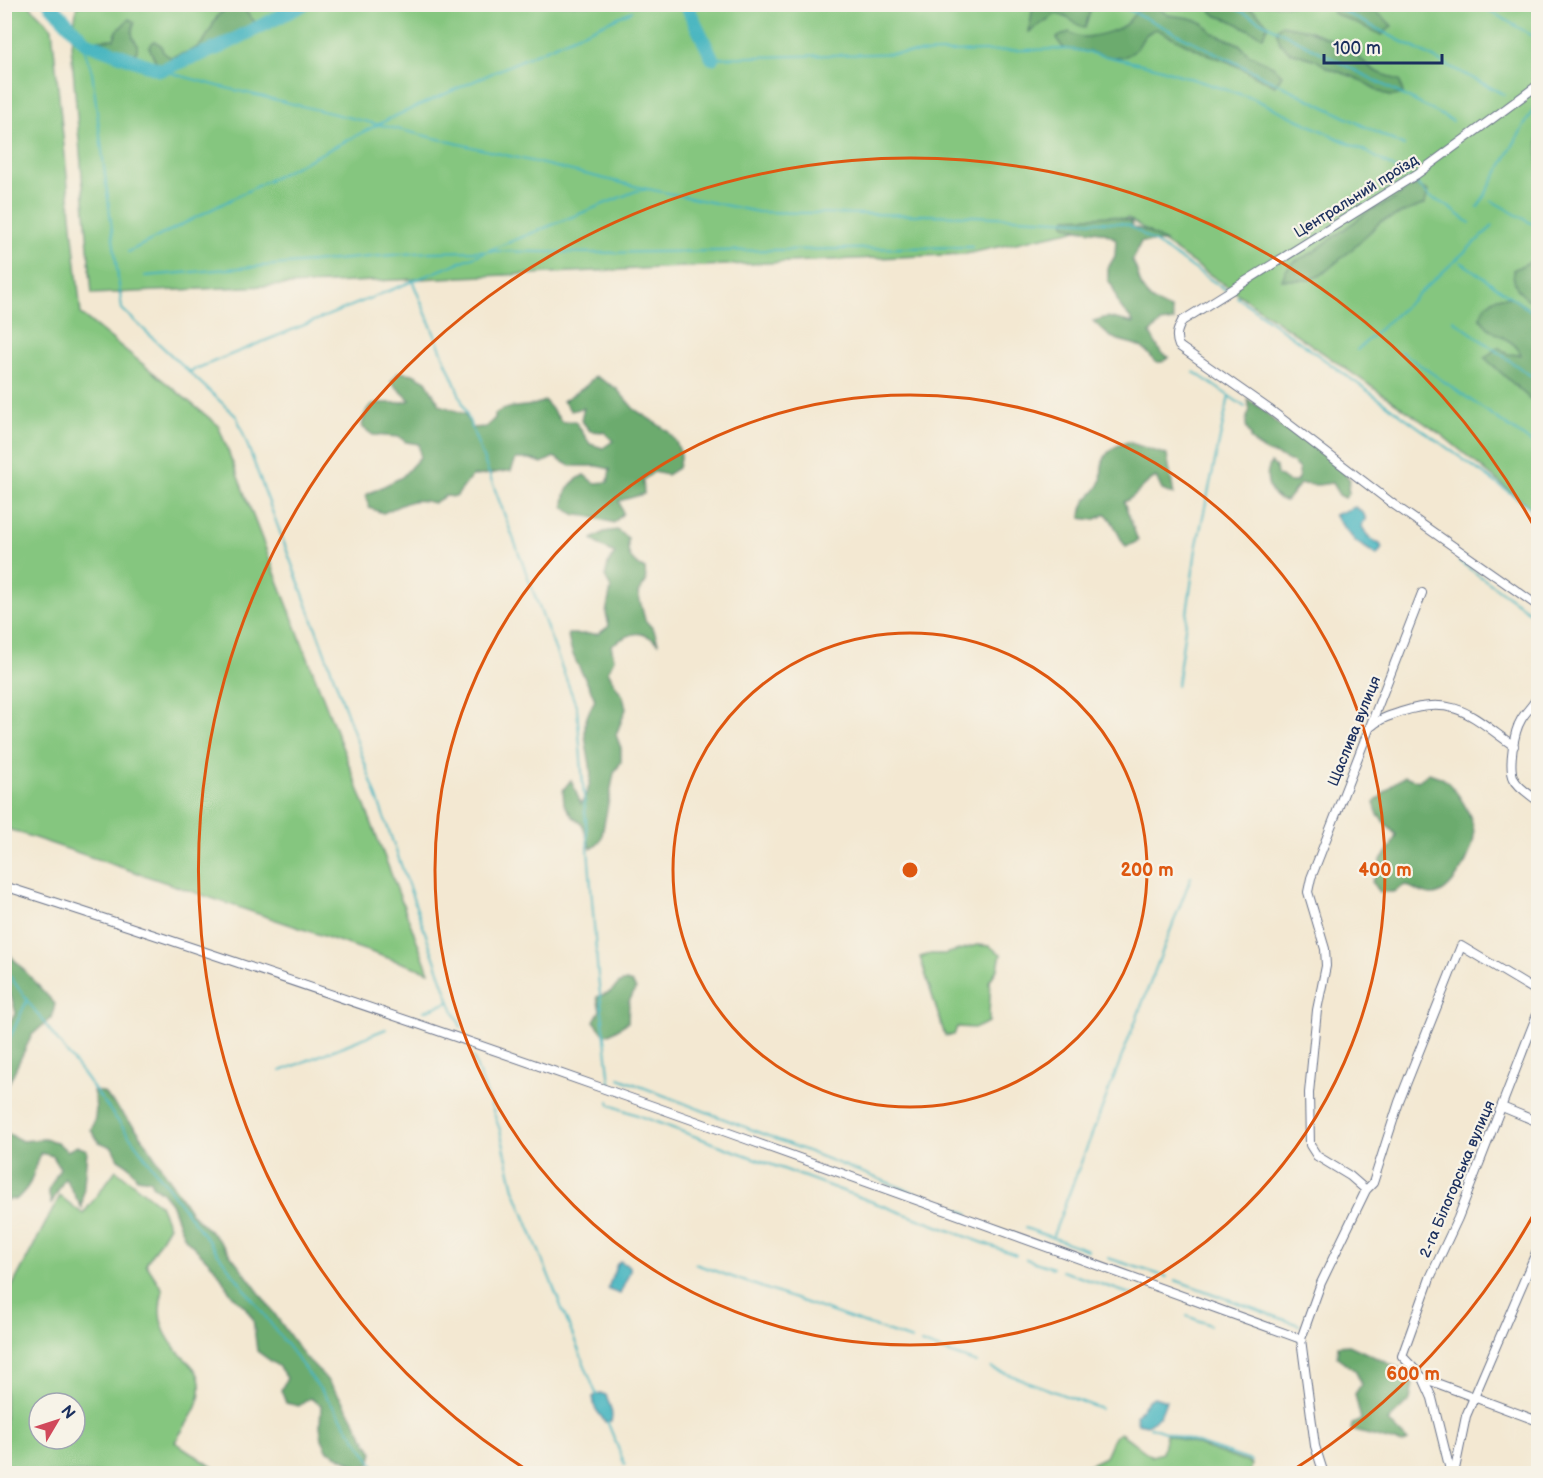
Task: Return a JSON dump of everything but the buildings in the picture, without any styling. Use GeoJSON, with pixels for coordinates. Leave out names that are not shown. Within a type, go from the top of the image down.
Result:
{"type":"FeatureCollection","features":[{"type":"Feature","properties":{"kind":"street","name":"Центральний проїзд"},"geometry":{"type":"LineString","coordinates":[[1539,85],[1417,174],[1182,321],[1176,332],[1179,346],[1269,409],[1393,504],[1539,606]]}},
{"type":"Feature","properties":{"kind":"street","name":"Щаслива вулиця"},"geometry":{"type":"LineString","coordinates":[[1366,1190],[1350,1176],[1317,1156],[1310,1145],[1309,1093],[1317,1010],[1326,966],[1324,949],[1308,892],[1311,878],[1422,593]]}},
{"type":"Feature","properties":{"kind":"street"},"geometry":{"type":"LineString","coordinates":[[1539,640],[1536,656],[1538,680],[1536,699],[1521,719],[1513,735],[1512,771],[1514,780],[1539,801]]}},
{"type":"Feature","properties":{"kind":"street"},"geometry":{"type":"LineString","coordinates":[[1370,727],[1379,719],[1411,709],[1441,704],[1468,713],[1514,746]]}},
{"type":"Feature","properties":{"kind":"street"},"geometry":{"type":"LineString","coordinates":[[4,886],[357,1002],[847,1175],[1301,1339]]}},
{"type":"Feature","properties":{"kind":"street"},"geometry":{"type":"LineString","coordinates":[[1324,1473],[1315,1446],[1301,1339],[1321,1284],[1366,1190],[1373,1183],[1399,1102],[1461,946],[1539,992]]}},
{"type":"Feature","properties":{"kind":"street","name":"2-га Білогорська вулиця"},"geometry":{"type":"LineString","coordinates":[[1423,1378],[1402,1356],[1430,1278],[1458,1218],[1539,1012]]}},
{"type":"Feature","properties":{"kind":"street"},"geometry":{"type":"LineString","coordinates":[[1502,1107],[1539,1122]]}},
{"type":"Feature","properties":{"kind":"street"},"geometry":{"type":"LineString","coordinates":[[1452,1473],[1466,1416],[1539,1248]]}},
{"type":"Feature","properties":{"kind":"street"},"geometry":{"type":"LineString","coordinates":[[1423,1378],[1539,1421]]}},
{"type":"Feature","properties":{"kind":"street"},"geometry":{"type":"LineString","coordinates":[[1423,1378],[1432,1398],[1452,1473]]}},
{"type":"Feature","properties":{"kind":"green space"},"geometry":{"type":"Polygon","coordinates":[[[28,4],[52,28],[81,314],[218,425],[429,972],[5,828],[4,5],[28,4]]]}},
{"type":"Feature","properties":{"kind":"green space"},"geometry":{"type":"Polygon","coordinates":[[[1033,4],[1092,5],[1085,28],[1056,14],[1029,32],[1033,4]]]}},
{"type":"Feature","properties":{"kind":"green space"},"geometry":{"type":"Polygon","coordinates":[[[1234,4],[1255,11],[1268,25],[1263,37],[1217,16],[1206,7],[1207,5],[1234,4]]]}},
{"type":"Feature","properties":{"kind":"green space"},"geometry":{"type":"Polygon","coordinates":[[[77,5],[1538,5],[1538,514],[1443,436],[1128,218],[966,254],[92,294],[71,45],[77,5]]]}},
{"type":"Feature","properties":{"kind":"green space"},"geometry":{"type":"Polygon","coordinates":[[[1144,5],[1156,7],[1168,15],[1190,18],[1203,23],[1213,33],[1239,44],[1248,54],[1273,66],[1282,75],[1275,86],[1156,29],[1144,37],[1133,52],[1118,58],[1064,49],[1056,38],[1069,32],[1083,37],[1113,31],[1128,22],[1144,5]]]}},
{"type":"Feature","properties":{"kind":"green space"},"geometry":{"type":"Polygon","coordinates":[[[1330,5],[1357,5],[1371,9],[1392,26],[1382,35],[1333,13],[1330,5]]]}},
{"type":"Feature","properties":{"kind":"green space"},"geometry":{"type":"Polygon","coordinates":[[[236,6],[244,10],[255,22],[251,30],[239,35],[224,47],[170,70],[157,64],[149,47],[154,41],[161,45],[163,52],[170,57],[191,51],[206,38],[222,12],[236,6]]]}},
{"type":"Feature","properties":{"kind":"green space"},"geometry":{"type":"Polygon","coordinates":[[[129,19],[135,22],[132,33],[137,44],[137,51],[133,56],[102,46],[98,40],[114,39],[117,31],[129,19]]]}},
{"type":"Feature","properties":{"kind":"green space"},"geometry":{"type":"Polygon","coordinates":[[[1281,25],[1308,30],[1344,45],[1375,71],[1400,81],[1403,94],[1390,97],[1354,77],[1328,68],[1316,60],[1290,52],[1280,43],[1276,30],[1281,25]]]}},
{"type":"Feature","properties":{"kind":"green space"},"geometry":{"type":"Polygon","coordinates":[[[1415,185],[1428,191],[1425,204],[1380,222],[1356,246],[1321,275],[1309,280],[1282,280],[1286,270],[1295,261],[1312,253],[1369,211],[1393,200],[1415,185]]]}},
{"type":"Feature","properties":{"kind":"green space"},"geometry":{"type":"Polygon","coordinates":[[[1112,216],[1131,221],[1133,227],[1147,231],[1165,242],[1141,242],[1132,260],[1142,287],[1148,296],[1156,303],[1171,309],[1174,321],[1161,323],[1150,333],[1161,353],[1169,357],[1162,362],[1155,362],[1140,347],[1111,337],[1093,321],[1107,317],[1134,323],[1119,304],[1108,280],[1108,268],[1115,256],[1116,240],[1105,233],[1077,229],[1064,224],[1066,218],[1112,216]]]}},
{"type":"Feature","properties":{"kind":"green space"},"geometry":{"type":"Polygon","coordinates":[[[1533,260],[1538,266],[1538,305],[1520,292],[1513,277],[1513,270],[1533,260]]]}},
{"type":"Feature","properties":{"kind":"green space"},"geometry":{"type":"Polygon","coordinates":[[[1497,297],[1511,297],[1538,315],[1538,405],[1485,358],[1498,347],[1508,354],[1521,355],[1514,344],[1490,329],[1480,317],[1486,305],[1497,297]]]}},
{"type":"Feature","properties":{"kind":"green space"},"geometry":{"type":"Polygon","coordinates":[[[399,372],[413,374],[426,381],[440,405],[465,414],[472,428],[486,427],[495,418],[495,414],[501,411],[545,401],[562,422],[575,421],[590,444],[603,448],[613,441],[604,432],[590,431],[581,420],[584,408],[571,411],[563,401],[586,386],[595,376],[616,388],[634,409],[668,431],[681,454],[678,468],[667,475],[654,472],[643,480],[644,494],[619,501],[623,513],[614,523],[575,515],[564,507],[566,492],[575,481],[584,475],[594,483],[608,482],[610,469],[597,466],[570,466],[554,457],[542,463],[530,459],[516,459],[511,471],[472,476],[456,497],[445,496],[434,503],[413,501],[383,513],[369,508],[366,495],[402,477],[420,457],[419,444],[406,442],[399,437],[373,435],[362,427],[368,408],[373,404],[410,400],[391,382],[399,372]]]}},
{"type":"Feature","properties":{"kind":"green space"},"geometry":{"type":"Polygon","coordinates":[[[1247,400],[1259,407],[1279,425],[1334,461],[1350,480],[1349,493],[1345,498],[1339,495],[1332,483],[1300,484],[1286,501],[1275,496],[1268,481],[1271,463],[1276,467],[1277,475],[1289,482],[1296,482],[1299,469],[1287,460],[1262,449],[1250,438],[1246,423],[1250,410],[1247,400]]]}},
{"type":"Feature","properties":{"kind":"green space"},"geometry":{"type":"Polygon","coordinates":[[[1128,442],[1167,455],[1174,495],[1162,490],[1156,477],[1124,502],[1138,541],[1126,547],[1106,514],[1094,520],[1081,518],[1086,500],[1101,481],[1105,456],[1114,447],[1128,442]]]}},
{"type":"Feature","properties":{"kind":"green space"},"geometry":{"type":"Polygon","coordinates":[[[617,530],[628,538],[628,549],[632,560],[645,569],[646,582],[638,593],[645,620],[654,630],[658,643],[645,635],[634,634],[611,645],[614,659],[608,671],[623,696],[626,709],[616,735],[621,748],[621,762],[614,773],[601,840],[591,849],[582,824],[572,816],[564,804],[563,790],[571,780],[581,804],[590,782],[585,726],[595,700],[575,660],[568,634],[598,634],[609,626],[606,613],[611,588],[605,577],[608,564],[615,553],[592,539],[604,532],[617,530]]]}},
{"type":"Feature","properties":{"kind":"green space"},"geometry":{"type":"Polygon","coordinates":[[[1429,773],[1441,777],[1448,783],[1464,803],[1471,819],[1474,834],[1466,862],[1453,881],[1439,893],[1428,895],[1405,885],[1393,892],[1380,892],[1372,882],[1382,858],[1391,847],[1396,835],[1378,815],[1374,803],[1394,783],[1405,776],[1418,781],[1429,773]]]}},
{"type":"Feature","properties":{"kind":"green space"},"geometry":{"type":"Polygon","coordinates":[[[4,945],[10,955],[55,1004],[52,1017],[32,1035],[5,1091],[5,1027],[16,1013],[5,984],[4,945]]]}},
{"type":"Feature","properties":{"kind":"green space"},"geometry":{"type":"Polygon","coordinates":[[[977,945],[989,946],[1001,954],[998,968],[989,982],[989,1022],[976,1028],[957,1027],[954,1035],[945,1036],[920,957],[945,954],[977,945]]]}},
{"type":"Feature","properties":{"kind":"green space"},"geometry":{"type":"Polygon","coordinates":[[[626,981],[632,983],[636,989],[629,1001],[628,1022],[605,1035],[594,1021],[600,1010],[597,997],[610,992],[626,981]]]}},
{"type":"Feature","properties":{"kind":"green space"},"geometry":{"type":"Polygon","coordinates":[[[93,1091],[103,1092],[138,1131],[191,1213],[218,1239],[305,1357],[335,1390],[373,1452],[370,1465],[357,1466],[328,1451],[322,1439],[320,1426],[321,1405],[310,1398],[299,1406],[286,1403],[281,1390],[287,1378],[279,1367],[257,1351],[253,1319],[245,1307],[231,1294],[217,1270],[186,1239],[171,1203],[152,1185],[150,1180],[137,1178],[129,1166],[118,1159],[112,1147],[99,1142],[91,1130],[96,1111],[93,1091]]]}},
{"type":"Feature","properties":{"kind":"green space"},"geometry":{"type":"Polygon","coordinates":[[[5,1132],[22,1141],[44,1139],[57,1142],[67,1151],[77,1146],[87,1150],[82,1208],[65,1178],[51,1204],[48,1191],[60,1168],[53,1156],[41,1153],[26,1189],[17,1199],[5,1200],[5,1132]]]}},
{"type":"Feature","properties":{"kind":"green space"},"geometry":{"type":"Polygon","coordinates":[[[116,1170],[160,1205],[169,1226],[146,1264],[163,1290],[160,1309],[162,1326],[170,1342],[194,1368],[200,1383],[196,1407],[175,1442],[219,1471],[218,1474],[5,1473],[5,1300],[60,1196],[83,1214],[116,1170]]]}},
{"type":"Feature","properties":{"kind":"green space"},"geometry":{"type":"Polygon","coordinates":[[[1349,1345],[1403,1370],[1413,1383],[1410,1400],[1388,1421],[1408,1441],[1402,1444],[1351,1430],[1352,1424],[1361,1420],[1355,1394],[1361,1385],[1356,1371],[1337,1357],[1338,1346],[1349,1345]]]}},
{"type":"Feature","properties":{"kind":"green space"},"geometry":{"type":"Polygon","coordinates":[[[1120,1433],[1152,1456],[1162,1453],[1166,1434],[1252,1464],[1250,1473],[1072,1473],[1105,1457],[1114,1437],[1120,1433]]]}},
{"type":"Feature","properties":{"kind":"water"},"geometry":{"type":"Polygon","coordinates":[[[1355,507],[1363,512],[1366,520],[1362,527],[1370,539],[1380,544],[1382,548],[1377,555],[1356,542],[1334,515],[1355,507]]]}},
{"type":"Feature","properties":{"kind":"water"},"geometry":{"type":"Polygon","coordinates":[[[620,1261],[630,1267],[630,1271],[620,1294],[608,1288],[620,1261]]]}},
{"type":"Feature","properties":{"kind":"water"},"geometry":{"type":"Polygon","coordinates":[[[600,1393],[606,1395],[612,1412],[611,1422],[605,1422],[595,1408],[593,1397],[600,1393]]]}},
{"type":"Feature","properties":{"kind":"water"},"geometry":{"type":"Polygon","coordinates":[[[1154,1397],[1166,1401],[1160,1416],[1147,1425],[1138,1423],[1136,1416],[1148,1400],[1154,1397]]]}},
{"type":"Feature","properties":{"kind":"waterway"},"geometry":{"type":"LineString","coordinates":[[50,4],[85,42],[160,70],[220,47],[304,4]]}},
{"type":"Feature","properties":{"kind":"waterway"},"geometry":{"type":"LineString","coordinates":[[686,4],[712,58]]}},
{"type":"Feature","properties":{"kind":"waterway"},"geometry":{"type":"LineString","coordinates":[[1047,9],[1050,4]]}},
{"type":"Feature","properties":{"kind":"waterway"},"geometry":{"type":"LineString","coordinates":[[1117,4],[1404,146]]}},
{"type":"Feature","properties":{"kind":"waterway"},"geometry":{"type":"LineString","coordinates":[[1227,4],[1453,121]]}},
{"type":"Feature","properties":{"kind":"waterway"},"geometry":{"type":"LineString","coordinates":[[1329,4],[1505,95]]}},
{"type":"Feature","properties":{"kind":"waterway"},"geometry":{"type":"LineString","coordinates":[[1478,4],[1538,39]]}},
{"type":"Feature","properties":{"kind":"waterway"},"geometry":{"type":"LineString","coordinates":[[128,252],[391,118],[632,11]]}},
{"type":"Feature","properties":{"kind":"waterway"},"geometry":{"type":"LineString","coordinates":[[80,37],[92,72],[122,309],[237,417],[461,1027]]}},
{"type":"Feature","properties":{"kind":"waterway"},"geometry":{"type":"LineString","coordinates":[[712,58],[1077,50],[1155,67],[1252,98],[1367,152],[1408,176]]}},
{"type":"Feature","properties":{"kind":"waterway"},"geometry":{"type":"LineString","coordinates":[[160,70],[647,189]]}},
{"type":"Feature","properties":{"kind":"waterway"},"geometry":{"type":"LineString","coordinates":[[1478,207],[1537,103]]}},
{"type":"Feature","properties":{"kind":"waterway"},"geometry":{"type":"LineString","coordinates":[[1413,180],[1430,197],[1446,205],[1470,223]]}},
{"type":"Feature","properties":{"kind":"waterway"},"geometry":{"type":"LineString","coordinates":[[188,372],[636,191],[648,189],[758,212],[974,216],[1121,223],[1129,225],[1226,290]]}},
{"type":"Feature","properties":{"kind":"waterway"},"geometry":{"type":"LineString","coordinates":[[1492,201],[1538,227]]}},
{"type":"Feature","properties":{"kind":"waterway"},"geometry":{"type":"LineString","coordinates":[[1357,350],[1493,226]]}},
{"type":"Feature","properties":{"kind":"waterway"},"geometry":{"type":"LineString","coordinates":[[489,251],[592,253],[972,247]]}},
{"type":"Feature","properties":{"kind":"waterway"},"geometry":{"type":"LineString","coordinates":[[145,276],[428,252],[483,251]]}},
{"type":"Feature","properties":{"kind":"waterway"},"geometry":{"type":"LineString","coordinates":[[1461,262],[1538,316]]}},
{"type":"Feature","properties":{"kind":"waterway"},"geometry":{"type":"LineString","coordinates":[[412,280],[458,391],[577,708],[598,976],[610,1083]]}},
{"type":"Feature","properties":{"kind":"waterway"},"geometry":{"type":"LineString","coordinates":[[1237,297],[1538,513]]}},
{"type":"Feature","properties":{"kind":"waterway"},"geometry":{"type":"LineString","coordinates":[[1453,320],[1538,381]]}},
{"type":"Feature","properties":{"kind":"waterway"},"geometry":{"type":"LineString","coordinates":[[1400,351],[1538,447]]}},
{"type":"Feature","properties":{"kind":"waterway"},"geometry":{"type":"LineString","coordinates":[[1194,372],[1245,407]]}},
{"type":"Feature","properties":{"kind":"waterway"},"geometry":{"type":"LineString","coordinates":[[1177,686],[1196,549],[1229,396]]}},
{"type":"Feature","properties":{"kind":"waterway"},"geometry":{"type":"LineString","coordinates":[[1459,561],[1538,618]]}},
{"type":"Feature","properties":{"kind":"waterway"},"geometry":{"type":"LineString","coordinates":[[1052,1238],[1191,877]]}},
{"type":"Feature","properties":{"kind":"waterway"},"geometry":{"type":"LineString","coordinates":[[4,968],[27,1000],[4,1051]]}},
{"type":"Feature","properties":{"kind":"waterway"},"geometry":{"type":"LineString","coordinates":[[27,1000],[335,1409],[380,1474]]}},
{"type":"Feature","properties":{"kind":"waterway"},"geometry":{"type":"LineString","coordinates":[[424,1011],[449,1002]]}},
{"type":"Feature","properties":{"kind":"waterway"},"geometry":{"type":"LineString","coordinates":[[281,1071],[386,1029]]}},
{"type":"Feature","properties":{"kind":"waterway"},"geometry":{"type":"LineString","coordinates":[[473,1057],[500,1130],[514,1189],[597,1396]]}},
{"type":"Feature","properties":{"kind":"waterway"},"geometry":{"type":"LineString","coordinates":[[619,1078],[969,1214]]}},
{"type":"Feature","properties":{"kind":"waterway"},"geometry":{"type":"LineString","coordinates":[[609,1101],[610,1105],[1016,1255]]}},
{"type":"Feature","properties":{"kind":"waterway"},"geometry":{"type":"LineString","coordinates":[[1025,1228],[1088,1250]]}},
{"type":"Feature","properties":{"kind":"waterway"},"geometry":{"type":"LineString","coordinates":[[1108,1258],[1167,1277]]}},
{"type":"Feature","properties":{"kind":"waterway"},"geometry":{"type":"LineString","coordinates":[[1026,1259],[1053,1268]]}},
{"type":"Feature","properties":{"kind":"waterway"},"geometry":{"type":"LineString","coordinates":[[695,1264],[912,1340]]}},
{"type":"Feature","properties":{"kind":"waterway"},"geometry":{"type":"LineString","coordinates":[[1062,1271],[1133,1295]]}},
{"type":"Feature","properties":{"kind":"waterway"},"geometry":{"type":"LineString","coordinates":[[1175,1280],[1299,1325]]}},
{"type":"Feature","properties":{"kind":"waterway"},"geometry":{"type":"LineString","coordinates":[[1187,1316],[1210,1325]]}},
{"type":"Feature","properties":{"kind":"waterway"},"geometry":{"type":"LineString","coordinates":[[921,1343],[977,1363]]}},
{"type":"Feature","properties":{"kind":"waterway"},"geometry":{"type":"LineString","coordinates":[[991,1368],[1101,1409]]}},
{"type":"Feature","properties":{"kind":"waterway"},"geometry":{"type":"LineString","coordinates":[[607,1421],[625,1465]]}},
{"type":"Feature","properties":{"kind":"waterway"},"geometry":{"type":"LineString","coordinates":[[1150,1427],[1251,1461]]}}]}
